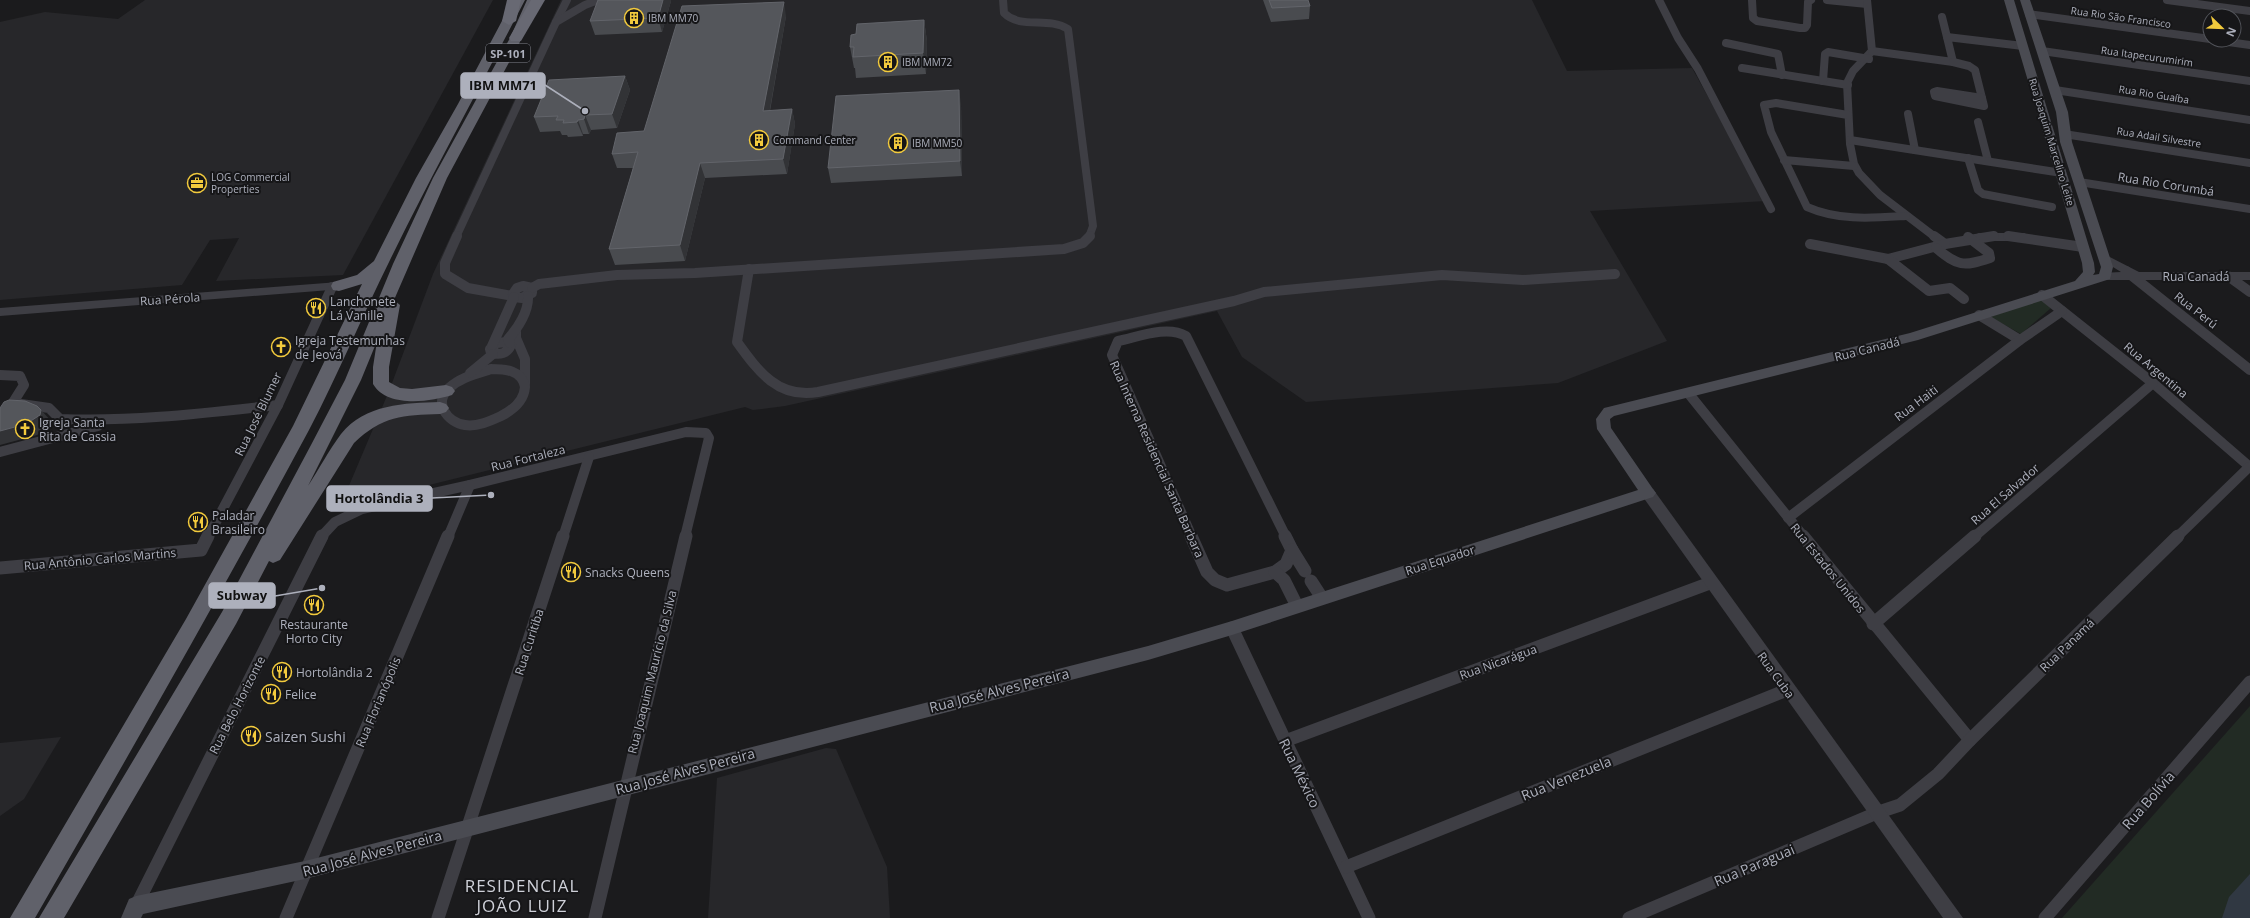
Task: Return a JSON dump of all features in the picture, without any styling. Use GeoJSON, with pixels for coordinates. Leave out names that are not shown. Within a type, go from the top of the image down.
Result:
{"type":"FeatureCollection","features":[{"type":"Feature","properties":{"kind":"highway"},"geometry":{"type":"LineString","coordinates":[[509,21],[514,0]]}},
{"type":"Feature","properties":{"kind":"highway","name":"SP-101"},"geometry":{"type":"LineString","coordinates":[[22,918],[193,625],[302,426],[383,256],[423,178],[519,0]]}},
{"type":"Feature","properties":{"kind":"highway","name":"SP-101"},"geometry":{"type":"LineString","coordinates":[[51,918],[229,618],[354,380],[401,264],[440,178],[516,38],[533,0]]}},
{"type":"Feature","properties":{"kind":"highway"},"geometry":{"type":"LineString","coordinates":[[516,38],[538,0]]}},
{"type":"Feature","properties":{"kind":"highway"},"geometry":{"type":"LineString","coordinates":[[336,286],[363,278],[383,256]]}},
{"type":"Feature","properties":{"kind":"highway"},"geometry":{"type":"LineString","coordinates":[[401,264],[381,367],[381,384],[389,391],[405,396],[443,399]]}},
{"type":"Feature","properties":{"kind":"highway"},"geometry":{"type":"LineString","coordinates":[[336,286],[349,294],[353,317]]}},
{"type":"Feature","properties":{"kind":"highway"},"geometry":{"type":"LineString","coordinates":[[229,618],[289,532],[348,438],[359,426],[378,415],[393,410],[443,399]]}},
{"type":"Feature","properties":{"kind":"main road","name":"Rua Joaquim Marcelino Leite"},"geometry":{"type":"LineString","coordinates":[[2009,0],[2028,59],[2083,247],[2089,272],[2081,282]]}},
{"type":"Feature","properties":{"kind":"main road"},"geometry":{"type":"LineString","coordinates":[[2016,0],[2020,11],[2029,14]]}},
{"type":"Feature","properties":{"kind":"main road","name":"Rua Joaquim Marcelino Leite"},"geometry":{"type":"LineString","coordinates":[[2025,0],[2062,112],[2064,134],[2107,267],[2105,276]]}},
{"type":"Feature","properties":{"kind":"main road"},"geometry":{"type":"LineString","coordinates":[[2028,59],[2038,62],[2044,56]]}},
{"type":"Feature","properties":{"kind":"main road"},"geometry":{"type":"LineString","coordinates":[[2033,76],[2053,84]]}},
{"type":"Feature","properties":{"kind":"main road","name":"Rua Canadá"},"geometry":{"type":"LineString","coordinates":[[1604,429],[1602,422],[1603,416],[1609,412],[1689,394],[1912,337],[1979,314],[2105,276]]}},
{"type":"Feature","properties":{"kind":"main road","name":"Rua Cuba"},"geometry":{"type":"LineString","coordinates":[[1604,429],[1648,493]]}},
{"type":"Feature","properties":{"kind":"main road","name":"Rua Equador"},"geometry":{"type":"LineString","coordinates":[[1232,628],[1648,493]]}},
{"type":"Feature","properties":{"kind":"main road","name":"Rua José Alves Pereira"},"geometry":{"type":"LineString","coordinates":[[134,912],[305,870],[1037,680],[1148,653],[1232,628]]}},
{"type":"Feature","properties":{"kind":"street"},"geometry":{"type":"LineString","coordinates":[[515,294],[483,292],[451,281],[445,274],[445,264],[566,0],[585,5]]}},
{"type":"Feature","properties":{"kind":"street"},"geometry":{"type":"LineString","coordinates":[[556,22],[585,5],[598,0]]}},
{"type":"Feature","properties":{"kind":"street"},"geometry":{"type":"LineString","coordinates":[[530,293],[562,282],[617,275],[749,269],[1069,249],[1084,244],[1090,239],[1093,226],[1068,29],[1050,21],[1026,22],[1011,19],[1004,13],[1003,0]]}},
{"type":"Feature","properties":{"kind":"street"},"geometry":{"type":"LineString","coordinates":[[1659,0],[1672,23],[1678,38],[1698,69],[1771,209]]}},
{"type":"Feature","properties":{"kind":"street"},"geometry":{"type":"LineString","coordinates":[[1752,0],[1753,18],[1757,21],[1800,28],[1807,25],[1808,2],[1811,0]]}},
{"type":"Feature","properties":{"kind":"street"},"geometry":{"type":"LineString","coordinates":[[1827,0],[1867,2],[1870,55],[1852,72],[1848,78],[1848,115],[1854,166],[1866,183],[1906,216],[1945,244]]}},
{"type":"Feature","properties":{"kind":"street"},"geometry":{"type":"LineString","coordinates":[[2167,0],[2250,11]]}},
{"type":"Feature","properties":{"kind":"street","name":"Rua Rio São Francisco"},"geometry":{"type":"LineString","coordinates":[[2029,14],[2202,38]]}},
{"type":"Feature","properties":{"kind":"street"},"geometry":{"type":"LineString","coordinates":[[1942,17],[1953,62]]}},
{"type":"Feature","properties":{"kind":"street"},"geometry":{"type":"LineString","coordinates":[[1947,37],[2023,46]]}},
{"type":"Feature","properties":{"kind":"street"},"geometry":{"type":"LineString","coordinates":[[1726,43],[1778,54],[1780,57],[1782,75]]}},
{"type":"Feature","properties":{"kind":"street"},"geometry":{"type":"LineString","coordinates":[[1823,81],[1825,54],[1828,52],[1953,62],[1969,66],[1975,70],[1982,98],[1984,106],[1935,96],[1934,92],[1982,98]]}},
{"type":"Feature","properties":{"kind":"street","name":"Rua Itapecurumirim"},"geometry":{"type":"LineString","coordinates":[[2044,56],[2250,81]]}},
{"type":"Feature","properties":{"kind":"street"},"geometry":{"type":"LineString","coordinates":[[1742,68],[1848,85]]}},
{"type":"Feature","properties":{"kind":"street","name":"Rua Rio Guaíba"},"geometry":{"type":"LineString","coordinates":[[2053,84],[2250,120]]}},
{"type":"Feature","properties":{"kind":"street"},"geometry":{"type":"LineString","coordinates":[[1848,115],[1776,103],[1764,105],[1771,132],[1807,207],[1825,215],[1875,218],[1906,216]]}},
{"type":"Feature","properties":{"kind":"street"},"geometry":{"type":"LineString","coordinates":[[1908,114],[1915,150]]}},
{"type":"Feature","properties":{"kind":"street"},"geometry":{"type":"LineString","coordinates":[[1978,122],[1988,161]]}},
{"type":"Feature","properties":{"kind":"street","name":"Rua Adail Silvestre"},"geometry":{"type":"LineString","coordinates":[[2064,134],[2250,163]]}},
{"type":"Feature","properties":{"kind":"street"},"geometry":{"type":"LineString","coordinates":[[1850,140],[2062,173]]}},
{"type":"Feature","properties":{"kind":"street"},"geometry":{"type":"LineString","coordinates":[[1968,158],[1978,190],[1983,194],[2052,207]]}},
{"type":"Feature","properties":{"kind":"street"},"geometry":{"type":"LineString","coordinates":[[1784,160],[1854,166]]}},
{"type":"Feature","properties":{"kind":"street","name":"Rua Rio Corumbá"},"geometry":{"type":"LineString","coordinates":[[2079,182],[2250,209]]}},
{"type":"Feature","properties":{"kind":"street"},"geometry":{"type":"LineString","coordinates":[[1810,244],[1888,259],[1936,248],[1968,237],[2001,234],[2016,235],[2083,247]]}},
{"type":"Feature","properties":{"kind":"street"},"geometry":{"type":"LineString","coordinates":[[1936,248],[1960,266],[1990,258],[1989,253],[1968,237]]}},
{"type":"Feature","properties":{"kind":"street"},"geometry":{"type":"LineString","coordinates":[[2104,257],[2133,275]]}},
{"type":"Feature","properties":{"kind":"street"},"geometry":{"type":"LineString","coordinates":[[1888,259],[1929,291],[1950,288],[1964,299]]}},
{"type":"Feature","properties":{"kind":"street"},"geometry":{"type":"LineString","coordinates":[[749,269],[737,342],[750,361],[782,388],[793,393],[809,393],[842,386],[1234,301],[1264,292],[1442,275],[1523,280],[1615,274]]}},
{"type":"Feature","properties":{"kind":"street","name":"Rua Perú"},"geometry":{"type":"LineString","coordinates":[[2133,275],[2250,370]]}},
{"type":"Feature","properties":{"kind":"street","name":"Rua Canadá"},"geometry":{"type":"LineString","coordinates":[[2105,276],[2250,276]]}},
{"type":"Feature","properties":{"kind":"street"},"geometry":{"type":"LineString","coordinates":[[2228,276],[2250,292]]}},
{"type":"Feature","properties":{"kind":"street","name":"Rua Pérola"},"geometry":{"type":"LineString","coordinates":[[0,312],[336,286]]}},
{"type":"Feature","properties":{"kind":"street","name":"Rua José Blumer"},"geometry":{"type":"LineString","coordinates":[[201,550],[278,405],[336,286]]}},
{"type":"Feature","properties":{"kind":"street"},"geometry":{"type":"LineString","coordinates":[[492,350],[515,294],[527,286],[530,293],[530,302],[516,332],[508,339],[511,347],[505,353]]}},
{"type":"Feature","properties":{"kind":"street","name":"Rua Argentina"},"geometry":{"type":"LineString","coordinates":[[2042,295],[2153,384],[2250,467]]}},
{"type":"Feature","properties":{"kind":"street","name":"Rua Haiti"},"geometry":{"type":"LineString","coordinates":[[1788,518],[2020,340],[2062,311]]}},
{"type":"Feature","properties":{"kind":"street"},"geometry":{"type":"LineString","coordinates":[[1979,314],[2020,340]]}},
{"type":"Feature","properties":{"kind":"street","name":"Rua Interna Residencial Santa Barbara"},"geometry":{"type":"LineString","coordinates":[[1275,572],[1227,585],[1215,580],[1206,572],[1112,355],[1118,342],[1169,331],[1179,332],[1186,336],[1292,550],[1322,598]]}},
{"type":"Feature","properties":{"kind":"street"},"geometry":{"type":"LineString","coordinates":[[510,343],[501,342],[443,399],[443,415],[455,423],[474,425],[487,422],[512,410],[521,401],[525,392],[525,359],[516,338],[516,332]]}},
{"type":"Feature","properties":{"kind":"street"},"geometry":{"type":"LineString","coordinates":[[492,350],[505,353]]}},
{"type":"Feature","properties":{"kind":"street"},"geometry":{"type":"LineString","coordinates":[[505,353],[513,372]]}},
{"type":"Feature","properties":{"kind":"street"},"geometry":{"type":"LineString","coordinates":[[463,378],[491,369],[513,372],[521,377],[525,384]]}},
{"type":"Feature","properties":{"kind":"street"},"geometry":{"type":"LineString","coordinates":[[0,376],[13,374],[20,376],[24,385],[0,423]]}},
{"type":"Feature","properties":{"kind":"street","name":"Rua El Salvador"},"geometry":{"type":"LineString","coordinates":[[1873,624],[2153,384]]}},
{"type":"Feature","properties":{"kind":"street","name":"Rua Estados Unidos"},"geometry":{"type":"LineString","coordinates":[[1689,394],[1873,624],[1970,740]]}},
{"type":"Feature","properties":{"kind":"street"},"geometry":{"type":"LineString","coordinates":[[13,404],[50,408],[60,419],[96,420],[134,419],[278,405]]}},
{"type":"Feature","properties":{"kind":"street"},"geometry":{"type":"LineString","coordinates":[[46,437],[56,428],[60,419]]}},
{"type":"Feature","properties":{"kind":"street"},"geometry":{"type":"LineString","coordinates":[[0,452],[30,444],[46,437],[134,419]]}},
{"type":"Feature","properties":{"kind":"street","name":"Rua Fortaleza"},"geometry":{"type":"LineString","coordinates":[[362,510],[470,486],[538,467],[589,457],[686,432],[700,431]]}},
{"type":"Feature","properties":{"kind":"street","name":"Rua Joaquim Maurício da Silva"},"geometry":{"type":"LineString","coordinates":[[595,918],[709,438],[706,432],[700,431]]}},
{"type":"Feature","properties":{"kind":"street","name":"Rua Curitiba"},"geometry":{"type":"LineString","coordinates":[[469,827],[589,457]]}},
{"type":"Feature","properties":{"kind":"street","name":"Rua Panamá"},"geometry":{"type":"LineString","coordinates":[[1879,812],[1900,805],[1938,774],[1970,740],[2250,467]]}},
{"type":"Feature","properties":{"kind":"street","name":"Rua Florianópolis"},"geometry":{"type":"LineString","coordinates":[[286,918],[305,870],[470,486]]}},
{"type":"Feature","properties":{"kind":"street","name":"Rua Cuba"},"geometry":{"type":"LineString","coordinates":[[1648,493],[1710,583],[1787,690],[1879,812],[1954,918]]}},
{"type":"Feature","properties":{"kind":"street","name":"Rua Belo Horizonte"},"geometry":{"type":"LineString","coordinates":[[134,912],[322,536],[335,522],[362,510]]}},
{"type":"Feature","properties":{"kind":"street","name":"Rua Antônio Carlos Martins"},"geometry":{"type":"LineString","coordinates":[[0,568],[201,550]]}},
{"type":"Feature","properties":{"kind":"street"},"geometry":{"type":"LineString","coordinates":[[1292,550],[1286,564],[1275,572],[1284,580],[1297,606]]}},
{"type":"Feature","properties":{"kind":"street","name":"Rua Nicarágua"},"geometry":{"type":"LineString","coordinates":[[1285,741],[1710,583]]}},
{"type":"Feature","properties":{"kind":"street","name":"Rua México"},"geometry":{"type":"LineString","coordinates":[[1232,628],[1370,918]]}},
{"type":"Feature","properties":{"kind":"street","name":"Rua Bolívia"},"geometry":{"type":"LineString","coordinates":[[2045,918],[2250,682]]}},
{"type":"Feature","properties":{"kind":"street","name":"Rua Venezuela"},"geometry":{"type":"LineString","coordinates":[[1346,867],[1787,690]]}},
{"type":"Feature","properties":{"kind":"street","name":"Rua Paraguai"},"geometry":{"type":"LineString","coordinates":[[1629,918],[1879,812]]}},
{"type":"Feature","properties":{"kind":"street"},"geometry":{"type":"LineString","coordinates":[[438,918],[469,827]]}},
{"type":"Feature","properties":{"kind":"shaded area","name":"LOG Commercial Properties"},"geometry":{"type":"Polygon","coordinates":[[[145,0],[493,0],[343,275],[216,281],[239,238],[210,240],[182,285],[0,300],[0,22],[45,12],[118,19],[145,0]]]}},
{"type":"Feature","properties":{"kind":"shaded area"},"geometry":{"type":"Polygon","coordinates":[[[561,0],[1532,0],[1567,71],[1692,68],[1766,201],[1590,211],[1667,341],[1558,383],[1306,402],[1242,357],[1217,311],[785,406],[753,410],[745,407],[340,507],[389,391],[433,274],[561,0]]]}},
{"type":"Feature","properties":{"kind":"shaded area"},"geometry":{"type":"Polygon","coordinates":[[[2041,299],[2051,308],[2021,334],[1990,317],[2041,299]]]}},
{"type":"Feature","properties":{"kind":"shaded area"},"geometry":{"type":"Polygon","coordinates":[[[2250,706],[2250,918],[2062,918],[2250,706]]]}},
{"type":"Feature","properties":{"kind":"shaded area"},"geometry":{"type":"Polygon","coordinates":[[[61,737],[24,799],[0,816],[0,743],[61,737]]]}},
{"type":"Feature","properties":{"kind":"shaded area"},"geometry":{"type":"Polygon","coordinates":[[[826,748],[836,749],[887,867],[890,918],[708,918],[717,778],[826,748]]]}},
{"type":"Feature","properties":{"kind":"shaded area"},"geometry":{"type":"Polygon","coordinates":[[[2250,874],[2250,918],[2222,918],[2229,897],[2250,874]]]}},
{"type":"Feature","properties":{"kind":"building"},"geometry":{"type":"Polygon","coordinates":[[[598,0],[663,0],[658,18],[590,21],[598,0]]]}},
{"type":"Feature","properties":{"kind":"building"},"geometry":{"type":"Polygon","coordinates":[[[1269,0],[1308,0],[1310,6],[1272,8],[1269,0]]]}},
{"type":"Feature","properties":{"kind":"building","name":"Command Center"},"geometry":{"type":"Polygon","coordinates":[[[784,2],[763,111],[792,109],[783,159],[700,163],[680,245],[609,249],[638,152],[612,154],[617,133],[644,131],[682,6],[784,2]]]}},
{"type":"Feature","properties":{"kind":"building"},"geometry":{"type":"Polygon","coordinates":[[[924,20],[923,53],[853,57],[854,47],[850,47],[851,35],[856,34],[857,24],[924,20]]]}},
{"type":"Feature","properties":{"kind":"building"},"geometry":{"type":"Polygon","coordinates":[[[625,76],[612,114],[585,115],[584,119],[578,120],[577,122],[563,123],[564,120],[556,120],[558,116],[534,117],[549,80],[625,76]]]}},
{"type":"Feature","properties":{"kind":"building","name":"IBM MM50"},"geometry":{"type":"Polygon","coordinates":[[[959,90],[960,161],[828,168],[836,96],[959,90]]]}},
{"type":"Feature","properties":{"kind":"building"},"geometry":{"type":"Polygon","coordinates":[[[9,400],[25,401],[37,406],[41,410],[40,415],[26,424],[0,431],[0,408],[4,402],[9,400]]]}},
{"type":"Feature","properties":{"kind":"place","name":"IBM MM70"},"geometry":{"type":"Point","coordinates":[634,18]}},
{"type":"Feature","properties":{"kind":"place","name":"IBM MM72"},"geometry":{"type":"Point","coordinates":[888,62]}},
{"type":"Feature","properties":{"kind":"place","name":"IBM MM71"},"geometry":{"type":"Point","coordinates":[585,111]}},
{"type":"Feature","properties":{"kind":"place","name":"Command Center"},"geometry":{"type":"Point","coordinates":[759,140]}},
{"type":"Feature","properties":{"kind":"place","name":"IBM MM50"},"geometry":{"type":"Point","coordinates":[898,143]}},
{"type":"Feature","properties":{"kind":"place","name":"LOG Commercial Properties"},"geometry":{"type":"Point","coordinates":[197,183]}},
{"type":"Feature","properties":{"kind":"place","name":"Lanchonete Lá Vanille"},"geometry":{"type":"Point","coordinates":[316,308]}},
{"type":"Feature","properties":{"kind":"place","name":"Igreja Testemunhas de Jeová"},"geometry":{"type":"Point","coordinates":[281,347]}},
{"type":"Feature","properties":{"kind":"place","name":"Igreja Santa Rita de Cassia"},"geometry":{"type":"Point","coordinates":[25,429]}},
{"type":"Feature","properties":{"kind":"place","name":"Hortolândia 3"},"geometry":{"type":"Point","coordinates":[491,495]}},
{"type":"Feature","properties":{"kind":"place","name":"Paladar Brasileiro"},"geometry":{"type":"Point","coordinates":[198,522]}},
{"type":"Feature","properties":{"kind":"place","name":"Snacks Queens"},"geometry":{"type":"Point","coordinates":[571,572]}},
{"type":"Feature","properties":{"kind":"place","name":"Subway"},"geometry":{"type":"Point","coordinates":[322,588]}},
{"type":"Feature","properties":{"kind":"place","name":"Restaurante Horto City"},"geometry":{"type":"Point","coordinates":[314,605]}},
{"type":"Feature","properties":{"kind":"place","name":"Hortolândia 2"},"geometry":{"type":"Point","coordinates":[282,672]}},
{"type":"Feature","properties":{"kind":"place","name":"Felice"},"geometry":{"type":"Point","coordinates":[271,694]}},
{"type":"Feature","properties":{"kind":"place","name":"Saizen Sushi"},"geometry":{"type":"Point","coordinates":[251,736]}},
{"type":"Feature","properties":{"kind":"district","name":"RESIDENCIAL JOÃO LUIZ"},"geometry":{"type":"Point","coordinates":[522,895]}}]}
